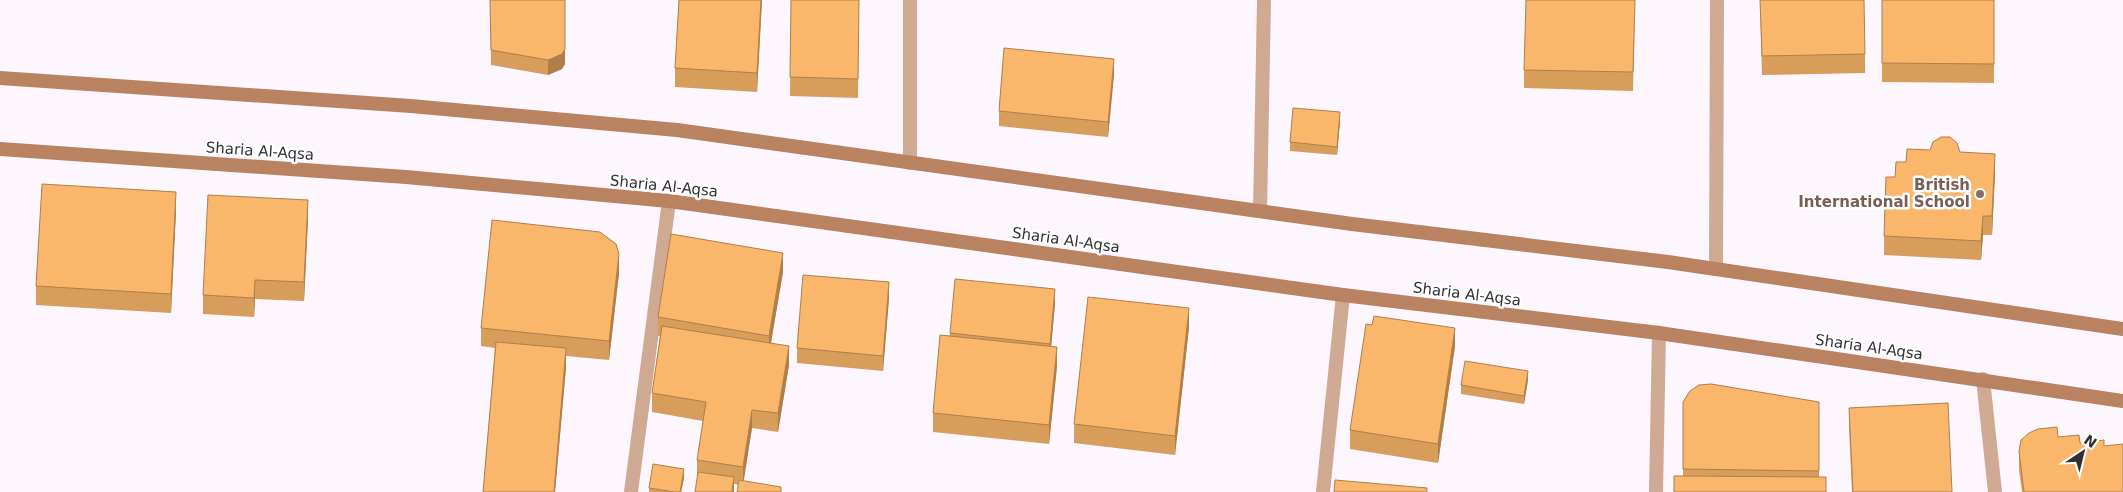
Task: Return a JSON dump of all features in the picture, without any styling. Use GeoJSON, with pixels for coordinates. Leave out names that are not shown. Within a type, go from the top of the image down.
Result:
{"type":"FeatureCollection","features":[{"type":"Feature","properties":{"kind":"main road"},"geometry":{"type":"LineString","coordinates":[[0,78],[411,106],[677,130],[1260,211],[1716,269],[2123,329]]}},
{"type":"Feature","properties":{"kind":"main road","name":"Sharia Al-Aqsa"},"geometry":{"type":"LineString","coordinates":[[0,149],[406,177],[669,201],[1343,295],[1659,333],[1984,379],[2123,401]]}},
{"type":"Feature","properties":{"kind":"street"},"geometry":{"type":"LineString","coordinates":[[910,0],[910,162]]}},
{"type":"Feature","properties":{"kind":"street"},"geometry":{"type":"LineString","coordinates":[[1260,211],[1264,0]]}},
{"type":"Feature","properties":{"kind":"street"},"geometry":{"type":"LineString","coordinates":[[1716,269],[1717,0]]}},
{"type":"Feature","properties":{"kind":"street"},"geometry":{"type":"LineString","coordinates":[[631,492],[669,201]]}},
{"type":"Feature","properties":{"kind":"street"},"geometry":{"type":"LineString","coordinates":[[1323,492],[1343,295]]}},
{"type":"Feature","properties":{"kind":"street"},"geometry":{"type":"LineString","coordinates":[[1656,492],[1659,333]]}},
{"type":"Feature","properties":{"kind":"street"},"geometry":{"type":"LineString","coordinates":[[1984,379],[1996,492]]}},
{"type":"Feature","properties":{"kind":"building"},"geometry":{"type":"Polygon","coordinates":[[[490,0],[565,0],[565,49],[562,54],[548,60],[491,50],[490,0]]]}},
{"type":"Feature","properties":{"kind":"building"},"geometry":{"type":"Polygon","coordinates":[[[679,0],[761,0],[757,73],[675,68],[679,0]]]}},
{"type":"Feature","properties":{"kind":"building"},"geometry":{"type":"Polygon","coordinates":[[[791,0],[859,0],[858,79],[790,77],[791,0]]]}},
{"type":"Feature","properties":{"kind":"building"},"geometry":{"type":"Polygon","coordinates":[[[1526,0],[1635,0],[1633,72],[1524,70],[1526,0]]]}},
{"type":"Feature","properties":{"kind":"building"},"geometry":{"type":"Polygon","coordinates":[[[1760,0],[1864,0],[1865,54],[1762,56],[1760,0]]]}},
{"type":"Feature","properties":{"kind":"building"},"geometry":{"type":"Polygon","coordinates":[[[1882,0],[1994,0],[1994,64],[1882,63],[1882,0]]]}},
{"type":"Feature","properties":{"kind":"building"},"geometry":{"type":"Polygon","coordinates":[[[1004,48],[1114,59],[1108,122],[999,111],[1004,48]]]}},
{"type":"Feature","properties":{"kind":"building"},"geometry":{"type":"Polygon","coordinates":[[[1293,108],[1340,112],[1337,147],[1290,142],[1293,108]]]}},
{"type":"Feature","properties":{"kind":"building"},"geometry":{"type":"Polygon","coordinates":[[[1941,137],[1950,137],[1957,143],[1960,152],[1995,154],[1992,216],[1983,216],[1981,241],[1884,236],[1886,177],[1895,177],[1896,162],[1906,162],[1907,149],[1930,150],[1933,142],[1941,137]]]}},
{"type":"Feature","properties":{"kind":"building"},"geometry":{"type":"Polygon","coordinates":[[[42,184],[176,192],[171,294],[36,286],[42,184]]]}},
{"type":"Feature","properties":{"kind":"building"},"geometry":{"type":"Polygon","coordinates":[[[208,195],[308,200],[304,282],[255,280],[254,298],[203,295],[208,195]]]}},
{"type":"Feature","properties":{"kind":"building"},"geometry":{"type":"Polygon","coordinates":[[[492,220],[600,232],[616,244],[619,254],[609,341],[481,328],[492,220]]]}},
{"type":"Feature","properties":{"kind":"building"},"geometry":{"type":"Polygon","coordinates":[[[671,234],[783,253],[769,336],[658,317],[671,234]]]}},
{"type":"Feature","properties":{"kind":"building"},"geometry":{"type":"Polygon","coordinates":[[[803,275],[889,282],[883,356],[797,348],[803,275]]]}},
{"type":"Feature","properties":{"kind":"building"},"geometry":{"type":"Polygon","coordinates":[[[955,279],[1055,289],[1050,344],[950,333],[955,279]]]}},
{"type":"Feature","properties":{"kind":"building"},"geometry":{"type":"Polygon","coordinates":[[[1088,297],[1189,308],[1175,436],[1074,424],[1088,297]]]}},
{"type":"Feature","properties":{"kind":"building"},"geometry":{"type":"Polygon","coordinates":[[[1374,316],[1455,328],[1438,444],[1350,430],[1366,324],[1372,325],[1374,316]]]}},
{"type":"Feature","properties":{"kind":"building"},"geometry":{"type":"Polygon","coordinates":[[[662,326],[789,346],[778,413],[752,410],[743,467],[697,460],[706,402],[652,393],[662,326]]]}},
{"type":"Feature","properties":{"kind":"building"},"geometry":{"type":"Polygon","coordinates":[[[940,335],[1057,347],[1049,425],[933,413],[940,335]]]}},
{"type":"Feature","properties":{"kind":"building"},"geometry":{"type":"Polygon","coordinates":[[[496,342],[566,348],[554,492],[483,492],[496,342]]]}},
{"type":"Feature","properties":{"kind":"building"},"geometry":{"type":"Polygon","coordinates":[[[1465,361],[1528,371],[1524,396],[1461,385],[1465,361]]]}},
{"type":"Feature","properties":{"kind":"building"},"geometry":{"type":"Polygon","coordinates":[[[1711,384],[1819,402],[1819,471],[1683,469],[1683,402],[1690,391],[1699,385],[1711,384]]]}},
{"type":"Feature","properties":{"kind":"building"},"geometry":{"type":"Polygon","coordinates":[[[1948,403],[1952,492],[1853,492],[1849,408],[1948,403]]]}},
{"type":"Feature","properties":{"kind":"building"},"geometry":{"type":"Polygon","coordinates":[[[2057,427],[2058,437],[2079,435],[2080,443],[2104,440],[2104,446],[2123,444],[2123,492],[2024,492],[2019,451],[2021,440],[2029,433],[2038,429],[2057,427]]]}},
{"type":"Feature","properties":{"kind":"building"},"geometry":{"type":"Polygon","coordinates":[[[653,464],[684,469],[680,492],[649,488],[653,464]]]}},
{"type":"Feature","properties":{"kind":"building"},"geometry":{"type":"Polygon","coordinates":[[[698,472],[734,477],[732,492],[695,492],[698,472]]]}},
{"type":"Feature","properties":{"kind":"building"},"geometry":{"type":"Polygon","coordinates":[[[1674,476],[1826,477],[1826,492],[1674,492],[1674,476]]]}},
{"type":"Feature","properties":{"kind":"building"},"geometry":{"type":"Polygon","coordinates":[[[739,480],[781,487],[781,492],[737,492],[739,480]]]}},
{"type":"Feature","properties":{"kind":"building"},"geometry":{"type":"Polygon","coordinates":[[[1335,480],[1427,488],[1427,492],[1334,492],[1335,480]]]}},
{"type":"Feature","properties":{"kind":"place","name":"British International School"},"geometry":{"type":"Point","coordinates":[1980,194]}}]}
